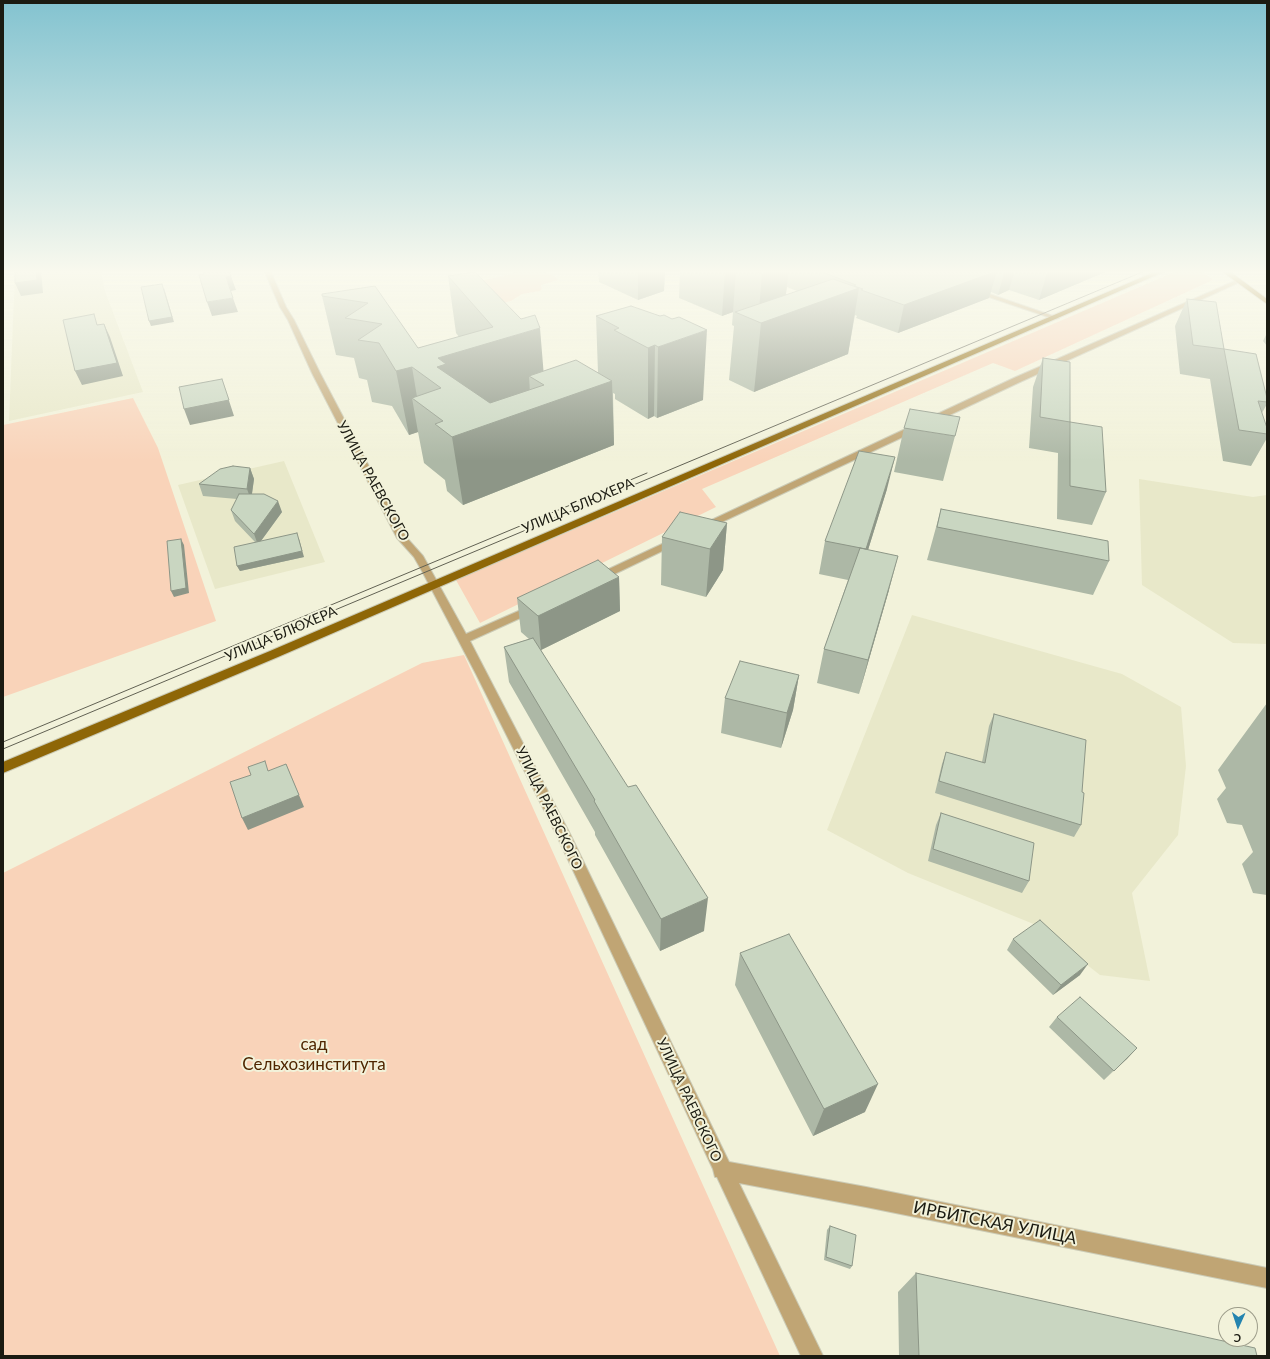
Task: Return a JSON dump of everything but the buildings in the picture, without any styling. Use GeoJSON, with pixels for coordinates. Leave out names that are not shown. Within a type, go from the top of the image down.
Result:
{"type":"FeatureCollection","features":[{"type":"Feature","properties":{"kind":"main road","name":"УЛИЦА БЛЮХЕРА"},"geometry":{"type":"LineString","coordinates":[[3,768],[274,654],[1020,333]]}},
{"type":"Feature","properties":{"kind":"street","name":"УЛИЦА РАЕВСКОГО"},"geometry":{"type":"LineString","coordinates":[[298,333],[323,386],[402,538],[418,556],[464,639],[564,836],[812,1356]]}},
{"type":"Feature","properties":{"kind":"street"},"geometry":{"type":"LineString","coordinates":[[593,580],[1017,380],[1123,333]]}},
{"type":"Feature","properties":{"kind":"street"},"geometry":{"type":"LineString","coordinates":[[464,639],[543,604]]}},
{"type":"Feature","properties":{"kind":"street","name":"ИРБИТСКАЯ УЛИЦА"},"geometry":{"type":"LineString","coordinates":[[722,1170],[866,1197],[1267,1278]]}},
{"type":"Feature","properties":{"kind":"shaded area"},"geometry":{"type":"Polygon","coordinates":[[[12,333],[121,333],[143,392],[9,421],[12,333]]]}},
{"type":"Feature","properties":{"kind":"shaded area"},"geometry":{"type":"Polygon","coordinates":[[[284,461],[325,562],[215,589],[178,485],[284,461]]]}},
{"type":"Feature","properties":{"kind":"shaded area"},"geometry":{"type":"Polygon","coordinates":[[[1139,479],[1253,497],[1267,495],[1267,644],[1233,643],[1142,585],[1139,479]]]}},
{"type":"Feature","properties":{"kind":"shaded area"},"geometry":{"type":"Polygon","coordinates":[[[912,615],[1122,674],[1181,707],[1186,766],[1178,835],[1132,893],[1150,981],[1100,975],[1036,925],[908,873],[827,830],[912,615]]]}},
{"type":"Feature","properties":{"kind":"green space"},"geometry":{"type":"Polygon","coordinates":[[[1031,333],[1097,333],[1015,371],[993,363],[702,489],[716,507],[480,623],[456,580],[1031,333]]]}},
{"type":"Feature","properties":{"kind":"green space"},"geometry":{"type":"Polygon","coordinates":[[[133,398],[158,448],[216,621],[3,697],[3,425],[133,398]]]}},
{"type":"Feature","properties":{"kind":"green space","name":"сад Сельхозинститута"},"geometry":{"type":"Polygon","coordinates":[[[464,655],[780,1356],[3,1356],[3,873],[422,663],[464,655]]]}},
{"type":"Feature","properties":{"kind":"tram line"},"geometry":{"type":"LineString","coordinates":[[3,749],[996,333]]}},
{"type":"Feature","properties":{"kind":"tram line"},"geometry":{"type":"LineString","coordinates":[[3,742],[647,473]]}}]}
